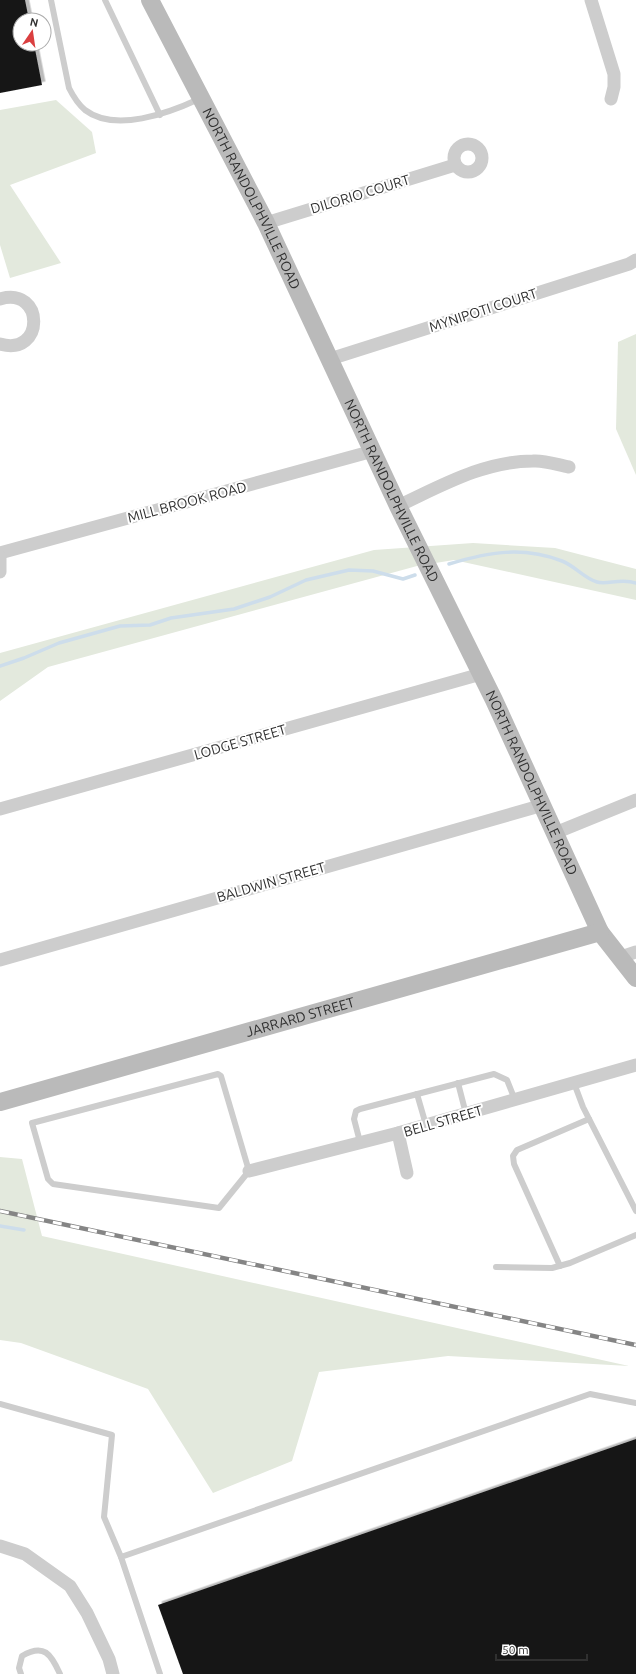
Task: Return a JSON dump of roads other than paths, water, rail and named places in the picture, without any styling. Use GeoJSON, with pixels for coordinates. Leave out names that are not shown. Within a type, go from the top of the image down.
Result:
{"type":"FeatureCollection","features":[{"type":"Feature","properties":{"kind":"street","name":"NORTH RANDOLPHVILLE ROAD"},"geometry":{"type":"LineString","coordinates":[[150,0],[266,223],[398,506],[481,674],[543,805],[600,932],[628,954],[636,978]]}},
{"type":"Feature","properties":{"kind":"street"},"geometry":{"type":"LineString","coordinates":[[591,0],[614,74],[614,86],[611,99]]}},
{"type":"Feature","properties":{"kind":"street","name":"DILORIO COURT"},"geometry":{"type":"LineString","coordinates":[[266,223],[455,165]]}},
{"type":"Feature","properties":{"kind":"street","name":"MYNIPOTI COURT"},"geometry":{"type":"LineString","coordinates":[[330,359],[629,264],[636,260]]}},
{"type":"Feature","properties":{"kind":"street"},"geometry":{"type":"LineString","coordinates":[[0,299],[8,297],[23,300],[33,312],[34,320],[32,332],[22,343],[15,346],[0,344]]}},
{"type":"Feature","properties":{"kind":"street","name":"MILL BROOK ROAD"},"geometry":{"type":"LineString","coordinates":[[0,553],[373,451]]}},
{"type":"Feature","properties":{"kind":"street"},"geometry":{"type":"LineString","coordinates":[[398,506],[466,474],[496,464],[534,460],[569,468]]}},
{"type":"Feature","properties":{"kind":"street"},"geometry":{"type":"LineString","coordinates":[[0,556],[0,572]]}},
{"type":"Feature","properties":{"kind":"street","name":"LODGE STREET"},"geometry":{"type":"LineString","coordinates":[[0,809],[481,674]]}},
{"type":"Feature","properties":{"kind":"street"},"geometry":{"type":"LineString","coordinates":[[555,833],[636,800]]}},
{"type":"Feature","properties":{"kind":"street","name":"BALDWIN STREET"},"geometry":{"type":"LineString","coordinates":[[0,960],[543,805]]}},
{"type":"Feature","properties":{"kind":"street","name":"JARRARD STREET"},"geometry":{"type":"LineString","coordinates":[[0,1102],[600,932]]}},
{"type":"Feature","properties":{"kind":"street","name":"BELL STREET"},"geometry":{"type":"LineString","coordinates":[[249,1171],[360,1142],[398,1134],[636,1065]]}},
{"type":"Feature","properties":{"kind":"street"},"geometry":{"type":"LineString","coordinates":[[398,1134],[407,1173]]}},
{"type":"Feature","properties":{"kind":"street"},"geometry":{"type":"LineString","coordinates":[[0,1546],[25,1554],[70,1586],[87,1613],[109,1659],[113,1674]]}},
{"type":"Feature","properties":{"kind":"lane"},"geometry":{"type":"LineString","coordinates":[[51,0],[69,88],[75,99],[95,116],[108,120],[128,120],[160,115],[173,111],[201,98]]}},
{"type":"Feature","properties":{"kind":"lane"},"geometry":{"type":"LineString","coordinates":[[105,0],[160,115]]}},
{"type":"Feature","properties":{"kind":"lane"},"geometry":{"type":"LineString","coordinates":[[218,1074],[221,1076],[249,1171],[219,1208],[53,1184],[48,1179],[32,1123],[218,1074]]}},
{"type":"Feature","properties":{"kind":"lane"},"geometry":{"type":"LineString","coordinates":[[360,1142],[354,1119],[356,1111],[417,1094],[490,1075],[500,1075],[507,1080],[515,1100]]}},
{"type":"Feature","properties":{"kind":"lane"},"geometry":{"type":"LineString","coordinates":[[458,1083],[466,1114]]}},
{"type":"Feature","properties":{"kind":"lane"},"geometry":{"type":"LineString","coordinates":[[574,1083],[589,1119],[636,1211]]}},
{"type":"Feature","properties":{"kind":"lane"},"geometry":{"type":"LineString","coordinates":[[417,1094],[426,1126]]}},
{"type":"Feature","properties":{"kind":"lane"},"geometry":{"type":"LineString","coordinates":[[560,1266],[514,1164],[513,1156],[517,1150],[589,1119]]}},
{"type":"Feature","properties":{"kind":"lane"},"geometry":{"type":"LineString","coordinates":[[496,1267],[552,1268],[636,1235]]}},
{"type":"Feature","properties":{"kind":"lane"},"geometry":{"type":"LineString","coordinates":[[121,1557],[590,1394],[636,1403]]}},
{"type":"Feature","properties":{"kind":"lane"},"geometry":{"type":"LineString","coordinates":[[0,1404],[112,1435],[104,1517],[121,1557],[160,1674]]}},
{"type":"Feature","properties":{"kind":"lane"},"geometry":{"type":"LineString","coordinates":[[21,1674],[19,1668],[22,1656],[32,1650],[44,1651],[53,1657],[60,1674]]}},
{"type":"Feature","properties":{"kind":"waterway"},"geometry":{"type":"LineString","coordinates":[[449,564],[478,556],[506,552],[533,553],[562,561],[588,578],[597,582],[605,583],[625,581],[636,583]]}},
{"type":"Feature","properties":{"kind":"waterway"},"geometry":{"type":"LineString","coordinates":[[0,666],[24,658],[59,643],[120,626],[150,625],[171,618],[234,609],[270,597],[306,580],[349,570],[373,571],[403,579],[415,575]]}},
{"type":"Feature","properties":{"kind":"waterway"},"geometry":{"type":"LineString","coordinates":[[0,1226],[24,1230]]}},
{"type":"Feature","properties":{"kind":"railway"},"geometry":{"type":"LineString","coordinates":[[0,1211],[636,1345]]}}]}
